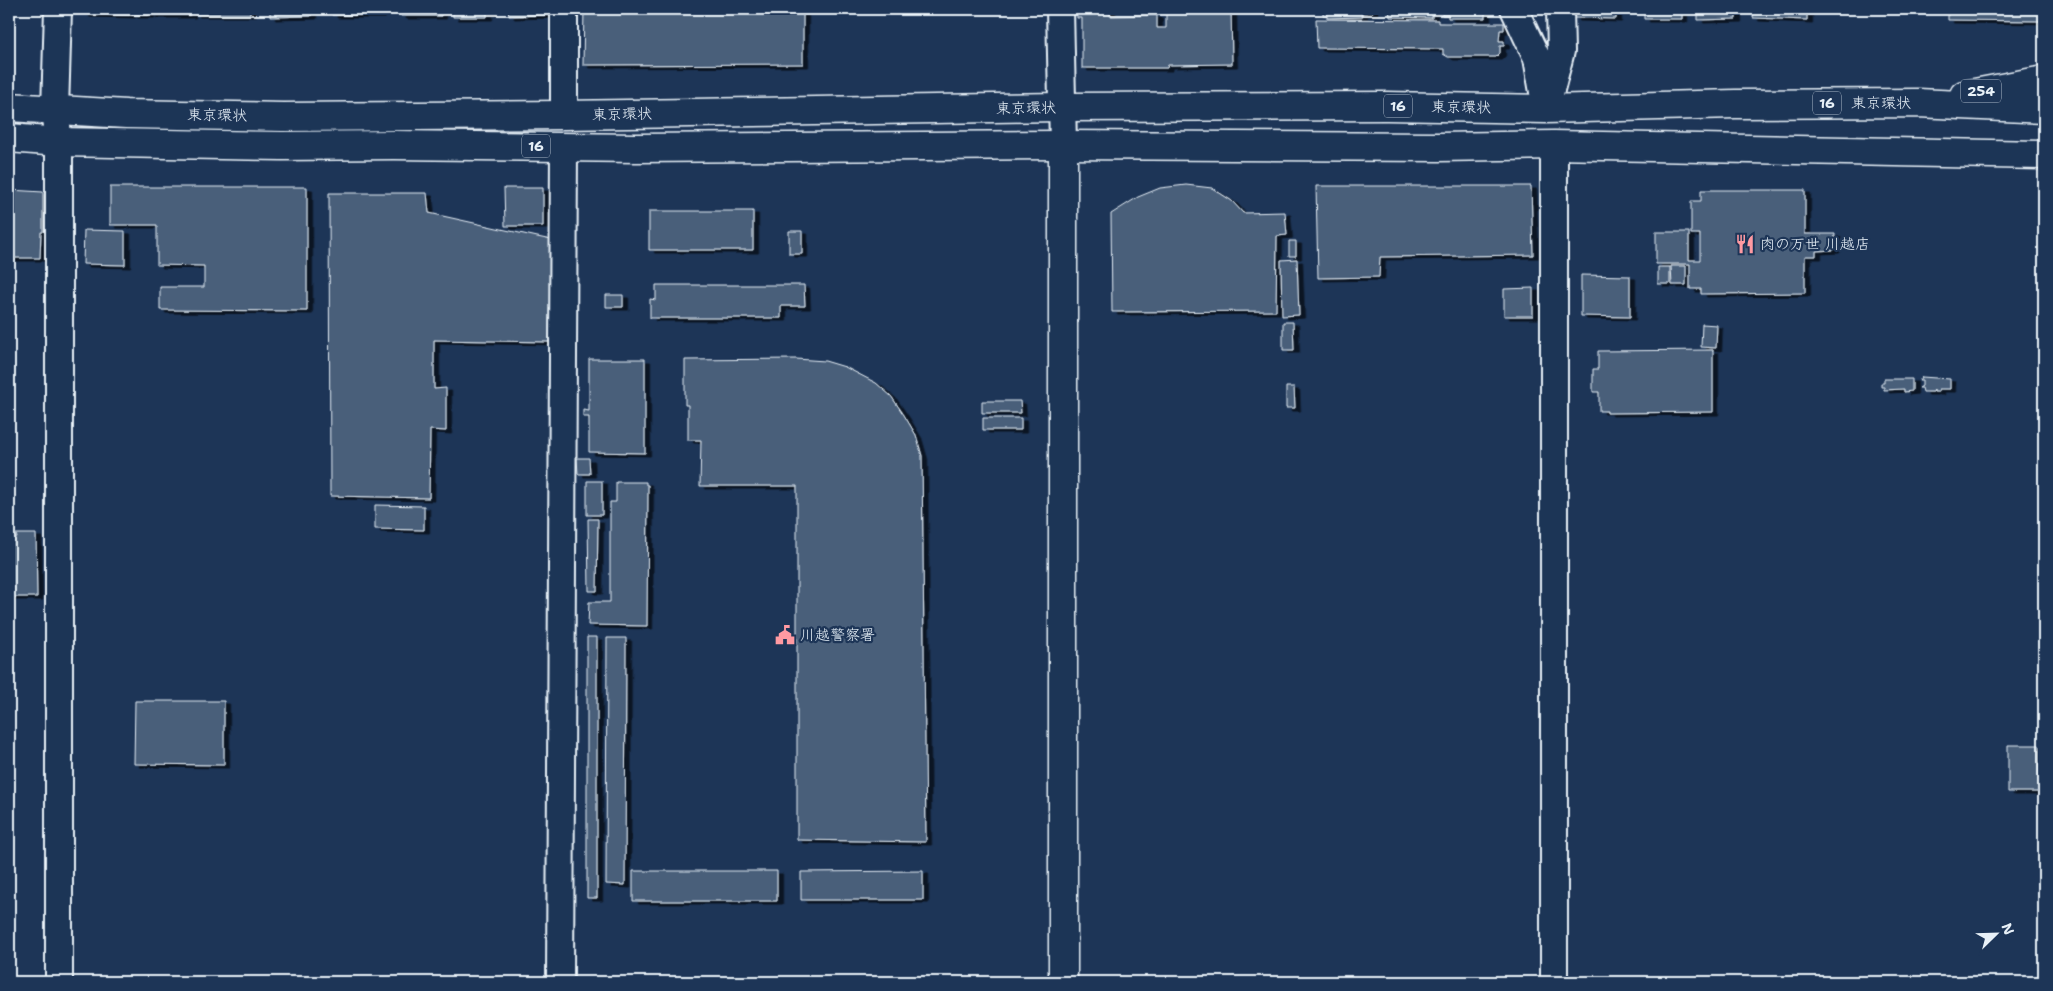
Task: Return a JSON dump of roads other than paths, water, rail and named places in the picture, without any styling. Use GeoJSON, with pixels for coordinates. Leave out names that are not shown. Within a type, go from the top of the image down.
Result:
{"type":"FeatureCollection","features":[{"type":"Feature","properties":{"kind":"main road","name":"254"},"geometry":{"type":"LineString","coordinates":[[1918,103],[2044,80]]}},
{"type":"Feature","properties":{"kind":"main road","name":"東京環状"},"geometry":{"type":"LineString","coordinates":[[9,107],[126,114],[283,117],[564,115],[1062,107],[1387,106],[1546,109],[1735,104],[1918,103],[2044,109]]}},
{"type":"Feature","properties":{"kind":"main road","name":"東京環状"},"geometry":{"type":"LineString","coordinates":[[9,138],[59,142],[282,146],[394,145],[636,148],[1063,145],[1439,147],[1554,145],[2044,155]]}},
{"type":"Feature","properties":{"kind":"main road"},"geometry":{"type":"LineString","coordinates":[[1063,145],[1063,982]]}},
{"type":"Feature","properties":{"kind":"street"},"geometry":{"type":"LineString","coordinates":[[58,9],[55,110],[59,142],[59,982]]}},
{"type":"Feature","properties":{"kind":"street"},"geometry":{"type":"LineString","coordinates":[[564,9],[564,115]]}},
{"type":"Feature","properties":{"kind":"street"},"geometry":{"type":"LineString","coordinates":[[1060,9],[1063,145]]}},
{"type":"Feature","properties":{"kind":"street"},"geometry":{"type":"LineString","coordinates":[[1514,9],[1537,58],[1546,109]]}},
{"type":"Feature","properties":{"kind":"street"},"geometry":{"type":"LineString","coordinates":[[1546,109],[1561,51],[1560,9]]}},
{"type":"Feature","properties":{"kind":"street"},"geometry":{"type":"LineString","coordinates":[[1554,145],[1554,982]]}},
{"type":"Feature","properties":{"kind":"street"},"geometry":{"type":"LineString","coordinates":[[560,982],[564,147]]}},
{"type":"Feature","properties":{"kind":"place","name":"肉の万世 川越店"},"geometry":{"type":"Point","coordinates":[1745,244]}},
{"type":"Feature","properties":{"kind":"place","name":"川越警察署"},"geometry":{"type":"Point","coordinates":[785,635]}}]}
